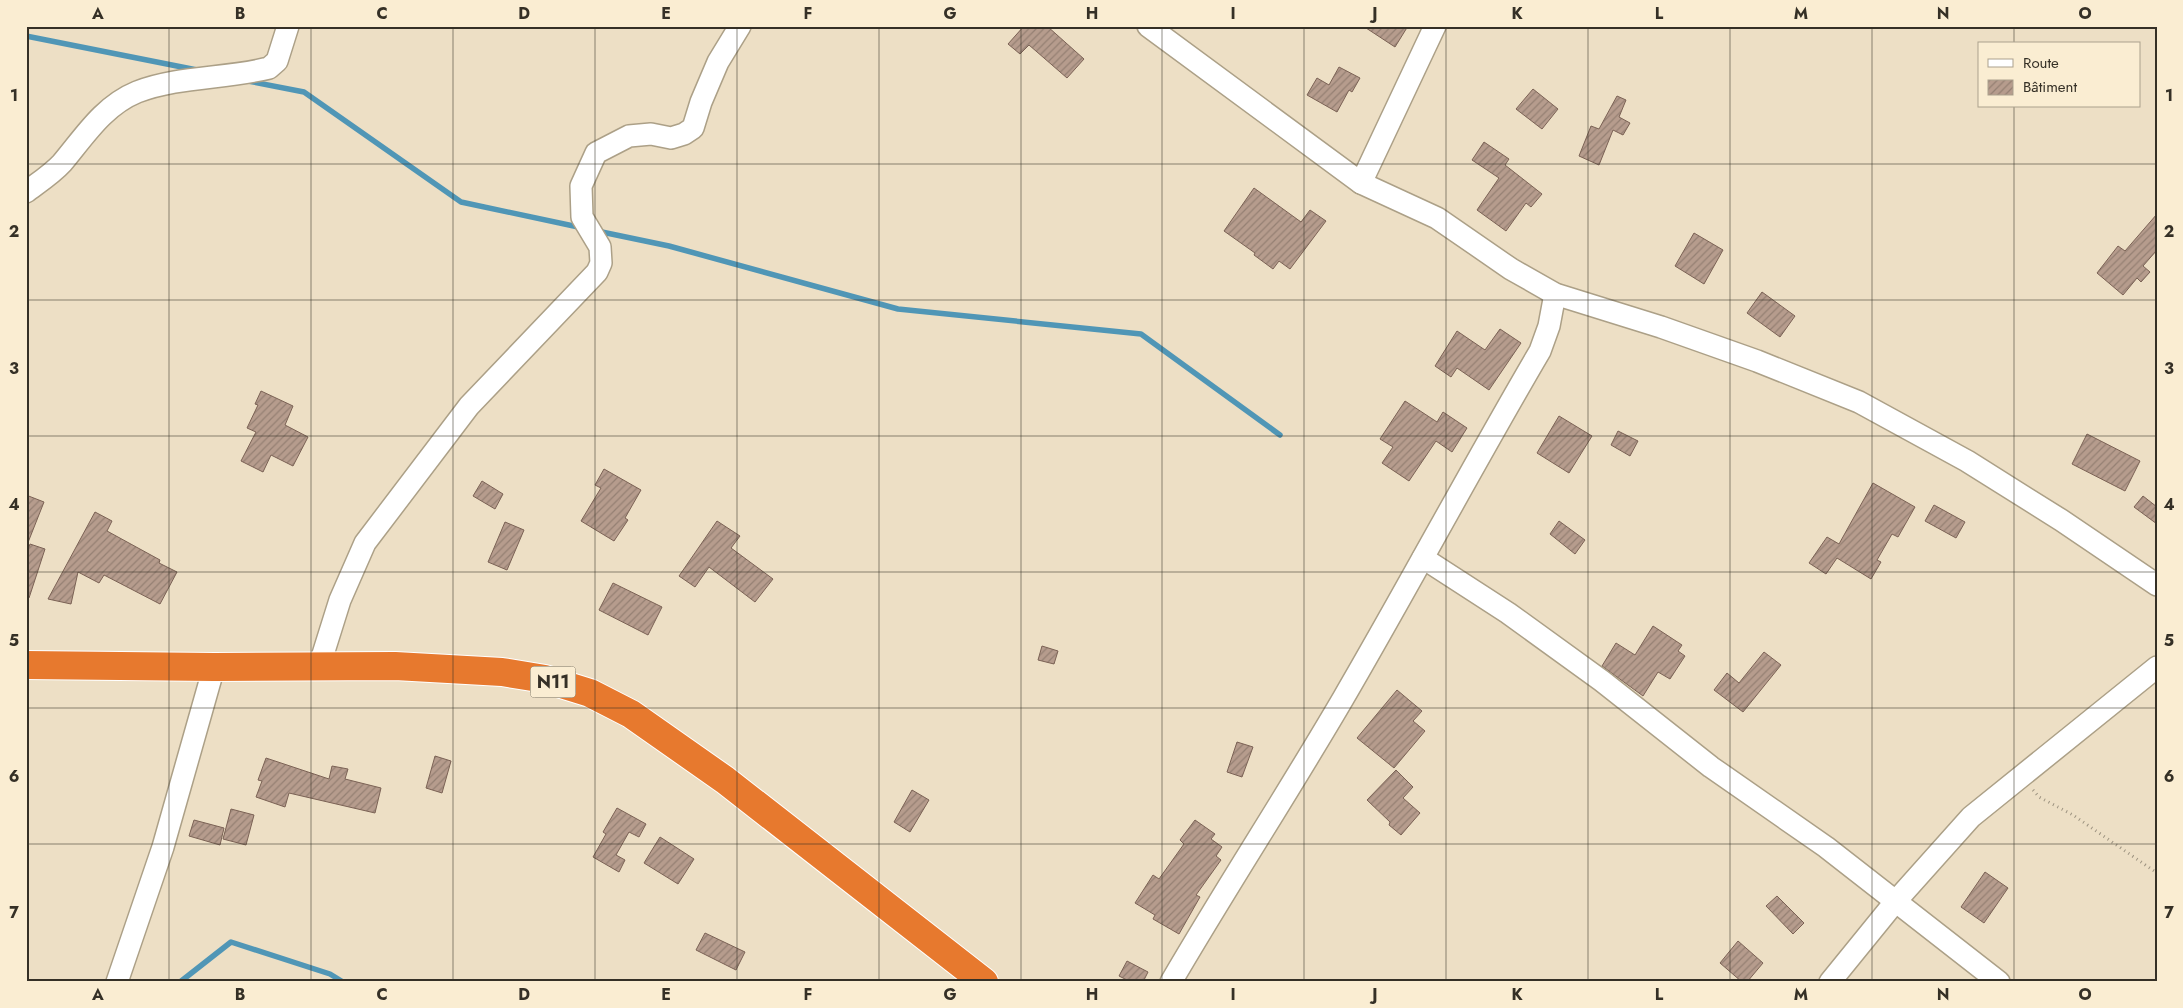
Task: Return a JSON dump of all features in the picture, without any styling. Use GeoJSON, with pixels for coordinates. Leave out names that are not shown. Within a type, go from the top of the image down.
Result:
{"type":"FeatureCollection","features":[{"type":"Feature","properties":{"kind":"highway","name":"N11"},"geometry":{"type":"LineString","coordinates":[[26,665],[214,668],[395,666],[502,672],[545,679],[590,693],[631,714],[725,780],[984,982]]}},
{"type":"Feature","properties":{"kind":"street"},"geometry":{"type":"LineString","coordinates":[[26,192],[60,165],[92,126],[112,108],[136,93],[164,84],[269,68],[277,61],[288,26]]}},
{"type":"Feature","properties":{"kind":"street"},"geometry":{"type":"LineString","coordinates":[[319,667],[340,600],[365,543],[469,406],[597,272],[601,263],[600,247],[582,217],[581,186],[596,153],[629,136],[651,134],[671,138],[684,134],[692,128],[718,62],[740,26]]}},
{"type":"Feature","properties":{"kind":"street"},"geometry":{"type":"LineString","coordinates":[[1148,26],[1361,184],[1437,218],[1511,269],[1555,294],[1661,327],[1757,361],[1859,402],[1967,461],[2061,520],[2157,585]]}},
{"type":"Feature","properties":{"kind":"street"},"geometry":{"type":"LineString","coordinates":[[1361,184],[1435,26]]}},
{"type":"Feature","properties":{"kind":"street"},"geometry":{"type":"LineString","coordinates":[[1171,982],[1217,903],[1289,791],[1540,351],[1549,326],[1555,294]]}},
{"type":"Feature","properties":{"kind":"street"},"geometry":{"type":"LineString","coordinates":[[1423,558],[1508,614],[1602,681],[1711,767],[1826,847],[1999,982]]}},
{"type":"Feature","properties":{"kind":"street"},"geometry":{"type":"LineString","coordinates":[[1830,982],[1895,902],[1971,817],[2157,667]]}},
{"type":"Feature","properties":{"kind":"street"},"geometry":{"type":"LineString","coordinates":[[117,982],[162,847],[214,668]]}},
{"type":"Feature","properties":{"kind":"path"},"geometry":{"type":"LineString","coordinates":[[2020,776],[2039,797],[2073,815],[2157,873]]}},
{"type":"Feature","properties":{"kind":"building"},"geometry":{"type":"Polygon","coordinates":[[[1024,26],[1047,26],[1084,59],[1067,78],[1029,45],[1020,54],[1008,44],[1024,26]]]}},
{"type":"Feature","properties":{"kind":"building"},"geometry":{"type":"Polygon","coordinates":[[[1363,26],[1408,26],[1395,47],[1363,26]]]}},
{"type":"Feature","properties":{"kind":"building"},"geometry":{"type":"Polygon","coordinates":[[[1339,67],[1360,78],[1352,92],[1349,90],[1337,112],[1307,95],[1317,78],[1329,85],[1339,67]]]}},
{"type":"Feature","properties":{"kind":"building"},"geometry":{"type":"Polygon","coordinates":[[[1533,89],[1558,109],[1542,129],[1516,109],[1533,89]]]}},
{"type":"Feature","properties":{"kind":"building"},"geometry":{"type":"Polygon","coordinates":[[[1617,96],[1626,100],[1619,117],[1630,123],[1623,135],[1613,130],[1599,165],[1579,156],[1591,126],[1599,129],[1617,96]]]}},
{"type":"Feature","properties":{"kind":"building"},"geometry":{"type":"Polygon","coordinates":[[[1484,142],[1509,159],[1505,165],[1542,194],[1531,207],[1526,203],[1506,231],[1477,210],[1499,178],[1472,160],[1484,142]]]}},
{"type":"Feature","properties":{"kind":"building"},"geometry":{"type":"Polygon","coordinates":[[[1254,188],[1301,222],[1310,210],[1326,221],[1290,269],[1279,261],[1273,269],[1254,255],[1255,253],[1224,231],[1254,188]]]}},
{"type":"Feature","properties":{"kind":"building"},"geometry":{"type":"Polygon","coordinates":[[[2157,214],[2157,250],[2143,266],[2150,272],[2141,282],[2137,278],[2123,295],[2097,273],[2118,246],[2125,251],[2157,214]]]}},
{"type":"Feature","properties":{"kind":"building"},"geometry":{"type":"Polygon","coordinates":[[[1694,233],[1723,250],[1704,284],[1675,266],[1694,233]]]}},
{"type":"Feature","properties":{"kind":"building"},"geometry":{"type":"Polygon","coordinates":[[[1762,292],[1795,316],[1780,337],[1747,313],[1762,292]]]}},
{"type":"Feature","properties":{"kind":"building"},"geometry":{"type":"Polygon","coordinates":[[[1500,329],[1521,343],[1489,390],[1457,368],[1451,377],[1435,366],[1457,331],[1485,350],[1500,329]]]}},
{"type":"Feature","properties":{"kind":"building"},"geometry":{"type":"Polygon","coordinates":[[[261,391],[293,406],[285,425],[308,437],[293,466],[271,455],[263,472],[241,461],[256,432],[247,428],[258,405],[255,404],[261,391]]]}},
{"type":"Feature","properties":{"kind":"building"},"geometry":{"type":"Polygon","coordinates":[[[1405,401],[1437,422],[1443,412],[1467,428],[1452,452],[1436,441],[1409,481],[1382,463],[1393,447],[1380,439],[1405,401]]]}},
{"type":"Feature","properties":{"kind":"building"},"geometry":{"type":"Polygon","coordinates":[[[1559,416],[1592,436],[1569,473],[1537,453],[1559,416]]]}},
{"type":"Feature","properties":{"kind":"building"},"geometry":{"type":"Polygon","coordinates":[[[1618,431],[1638,441],[1630,456],[1611,445],[1618,431]]]}},
{"type":"Feature","properties":{"kind":"building"},"geometry":{"type":"Polygon","coordinates":[[[2087,434],[2140,461],[2125,491],[2072,464],[2087,434]]]}},
{"type":"Feature","properties":{"kind":"building"},"geometry":{"type":"Polygon","coordinates":[[[604,469],[641,490],[625,518],[628,520],[614,541],[581,521],[601,488],[595,485],[604,469]]]}},
{"type":"Feature","properties":{"kind":"building"},"geometry":{"type":"Polygon","coordinates":[[[482,481],[503,494],[495,509],[473,496],[482,481]]]}},
{"type":"Feature","properties":{"kind":"building"},"geometry":{"type":"Polygon","coordinates":[[[1873,483],[1915,507],[1898,537],[1892,534],[1877,560],[1881,562],[1871,579],[1837,558],[1826,574],[1809,563],[1827,537],[1839,544],[1873,483]]]}},
{"type":"Feature","properties":{"kind":"building"},"geometry":{"type":"Polygon","coordinates":[[[26,495],[44,502],[27,545],[26,545],[26,495]]]}},
{"type":"Feature","properties":{"kind":"building"},"geometry":{"type":"Polygon","coordinates":[[[2143,496],[2157,507],[2157,524],[2134,507],[2143,496]]]}},
{"type":"Feature","properties":{"kind":"building"},"geometry":{"type":"Polygon","coordinates":[[[1934,505],[1965,522],[1956,538],[1925,521],[1934,505]]]}},
{"type":"Feature","properties":{"kind":"building"},"geometry":{"type":"Polygon","coordinates":[[[95,512],[112,521],[107,531],[160,560],[159,563],[177,572],[160,604],[104,575],[99,583],[78,572],[71,604],[48,599],[95,512]]]}},
{"type":"Feature","properties":{"kind":"building"},"geometry":{"type":"Polygon","coordinates":[[[717,521],[740,536],[731,548],[773,579],[755,602],[709,567],[695,587],[679,576],[717,521]]]}},
{"type":"Feature","properties":{"kind":"building"},"geometry":{"type":"Polygon","coordinates":[[[1559,521],[1585,540],[1575,554],[1550,534],[1559,521]]]}},
{"type":"Feature","properties":{"kind":"building"},"geometry":{"type":"Polygon","coordinates":[[[505,522],[524,530],[507,570],[488,562],[505,522]]]}},
{"type":"Feature","properties":{"kind":"building"},"geometry":{"type":"Polygon","coordinates":[[[30,544],[45,549],[29,598],[26,598],[26,555],[30,544]]]}},
{"type":"Feature","properties":{"kind":"building"},"geometry":{"type":"Polygon","coordinates":[[[613,583],[662,607],[648,635],[599,610],[613,583]]]}},
{"type":"Feature","properties":{"kind":"building"},"geometry":{"type":"Polygon","coordinates":[[[1653,626],[1682,645],[1678,651],[1685,656],[1670,679],[1658,672],[1643,696],[1602,666],[1616,643],[1635,655],[1653,626]]]}},
{"type":"Feature","properties":{"kind":"building"},"geometry":{"type":"Polygon","coordinates":[[[1042,646],[1058,651],[1054,664],[1038,660],[1042,646]]]}},
{"type":"Feature","properties":{"kind":"building"},"geometry":{"type":"Polygon","coordinates":[[[1764,652],[1781,665],[1743,712],[1714,690],[1727,673],[1739,683],[1764,652]]]}},
{"type":"Feature","properties":{"kind":"building"},"geometry":{"type":"Polygon","coordinates":[[[1397,690],[1422,711],[1413,721],[1425,731],[1394,768],[1357,738],[1397,690]]]}},
{"type":"Feature","properties":{"kind":"building"},"geometry":{"type":"Polygon","coordinates":[[[1237,742],[1253,747],[1242,777],[1227,772],[1237,742]]]}},
{"type":"Feature","properties":{"kind":"building"},"geometry":{"type":"Polygon","coordinates":[[[435,756],[451,761],[442,793],[426,788],[435,756]]]}},
{"type":"Feature","properties":{"kind":"building"},"geometry":{"type":"Polygon","coordinates":[[[266,758],[329,779],[332,766],[348,769],[345,779],[381,788],[375,813],[289,793],[285,807],[256,797],[262,781],[258,780],[266,758]]]}},
{"type":"Feature","properties":{"kind":"building"},"geometry":{"type":"Polygon","coordinates":[[[1396,770],[1413,787],[1403,798],[1420,813],[1401,835],[1389,825],[1390,822],[1367,800],[1396,770]]]}},
{"type":"Feature","properties":{"kind":"building"},"geometry":{"type":"Polygon","coordinates":[[[912,790],[929,800],[910,832],[894,822],[912,790]]]}},
{"type":"Feature","properties":{"kind":"building"},"geometry":{"type":"Polygon","coordinates":[[[617,808],[646,824],[639,837],[629,832],[616,855],[625,860],[619,872],[593,857],[606,834],[603,832],[617,808]]]}},
{"type":"Feature","properties":{"kind":"building"},"geometry":{"type":"Polygon","coordinates":[[[231,809],[254,815],[246,845],[223,839],[231,809]]]}},
{"type":"Feature","properties":{"kind":"building"},"geometry":{"type":"Polygon","coordinates":[[[194,820],[224,828],[220,845],[189,836],[194,820]]]}},
{"type":"Feature","properties":{"kind":"building"},"geometry":{"type":"Polygon","coordinates":[[[1195,820],[1215,834],[1211,839],[1222,847],[1216,856],[1221,860],[1196,895],[1200,897],[1179,934],[1153,919],[1155,915],[1135,903],[1153,875],[1159,879],[1184,844],[1180,840],[1195,820]]]}},
{"type":"Feature","properties":{"kind":"building"},"geometry":{"type":"Polygon","coordinates":[[[660,837],[694,859],[678,884],[644,863],[660,837]]]}},
{"type":"Feature","properties":{"kind":"building"},"geometry":{"type":"Polygon","coordinates":[[[1985,872],[2008,888],[1984,923],[1961,907],[1985,872]]]}},
{"type":"Feature","properties":{"kind":"building"},"geometry":{"type":"Polygon","coordinates":[[[1777,896],[1804,923],[1793,934],[1766,906],[1777,896]]]}},
{"type":"Feature","properties":{"kind":"building"},"geometry":{"type":"Polygon","coordinates":[[[705,933],[745,952],[736,970],[696,950],[705,933]]]}},
{"type":"Feature","properties":{"kind":"building"},"geometry":{"type":"Polygon","coordinates":[[[1738,941],[1763,963],[1747,982],[1742,982],[1720,963],[1738,941]]]}},
{"type":"Feature","properties":{"kind":"building"},"geometry":{"type":"Polygon","coordinates":[[[1127,961],[1148,972],[1143,982],[1131,982],[1119,976],[1127,961]]]}},
{"type":"Feature","properties":{"kind":"waterway"},"geometry":{"type":"LineString","coordinates":[[26,36],[197,70]]}},
{"type":"Feature","properties":{"kind":"waterway"},"geometry":{"type":"LineString","coordinates":[[248,81],[304,92],[461,202],[583,228]]}},
{"type":"Feature","properties":{"kind":"waterway"},"geometry":{"type":"LineString","coordinates":[[597,231],[669,246],[898,309],[1141,334],[1280,435]]}},
{"type":"Feature","properties":{"kind":"waterway"},"geometry":{"type":"LineString","coordinates":[[180,982],[231,942],[330,974],[343,982]]}}]}
